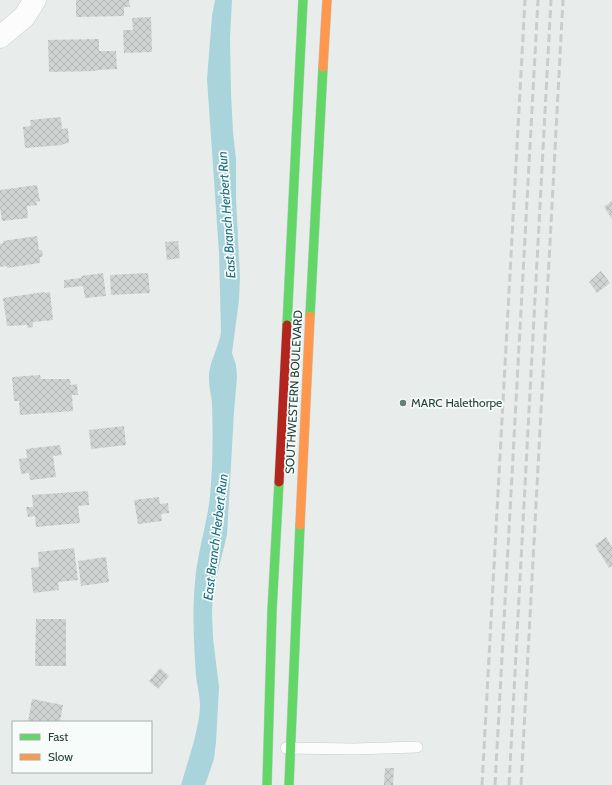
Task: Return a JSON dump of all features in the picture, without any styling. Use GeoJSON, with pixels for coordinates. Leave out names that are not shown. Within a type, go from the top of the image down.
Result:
{"type":"FeatureCollection","features":[{"type":"Feature","properties":{"kind":"main road","name":"SOUTHWESTERN BOULEVARD"},"geometry":{"type":"LineString","coordinates":[[267,785],[272,611],[303,0]]}},
{"type":"Feature","properties":{"kind":"main road","name":"SOUTHWESTERN BOULEVARD"},"geometry":{"type":"LineString","coordinates":[[289,785],[312,267],[327,0]]}},
{"type":"Feature","properties":{"kind":"street"},"geometry":{"type":"LineString","coordinates":[[0,36],[24,16],[35,0]]}},
{"type":"Feature","properties":{"kind":"lane"},"geometry":{"type":"LineString","coordinates":[[268,748],[354,749],[417,747]]}},
{"type":"Feature","properties":{"kind":"water","name":"East Branch Herbert Run"},"geometry":{"type":"Polygon","coordinates":[[[215,0],[232,0],[230,38],[231,94],[236,160],[236,198],[240,277],[239,300],[232,353],[236,365],[237,377],[227,535],[213,591],[213,638],[219,687],[214,759],[205,785],[181,785],[193,746],[198,725],[200,706],[196,676],[194,641],[194,594],[196,571],[209,507],[211,484],[213,426],[209,373],[221,332],[219,253],[207,79],[212,16],[215,0]]]}},
{"type":"Feature","properties":{"kind":"building"},"geometry":{"type":"Polygon","coordinates":[[[76,0],[129,0],[130,7],[124,7],[124,16],[76,17],[76,0]]]}},
{"type":"Feature","properties":{"kind":"building"},"geometry":{"type":"Polygon","coordinates":[[[151,17],[152,52],[124,53],[123,30],[133,30],[132,18],[151,17]]]}},
{"type":"Feature","properties":{"kind":"building"},"geometry":{"type":"Polygon","coordinates":[[[99,39],[99,51],[116,51],[117,69],[49,72],[48,40],[99,39]]]}},
{"type":"Feature","properties":{"kind":"building"},"geometry":{"type":"Polygon","coordinates":[[[61,117],[62,129],[68,128],[69,143],[63,145],[25,148],[23,127],[31,126],[30,120],[61,117]]]}},
{"type":"Feature","properties":{"kind":"building"},"geometry":{"type":"Polygon","coordinates":[[[37,185],[40,201],[36,202],[37,205],[27,206],[28,218],[2,221],[0,190],[37,185]]]}},
{"type":"Feature","properties":{"kind":"building"},"geometry":{"type":"Polygon","coordinates":[[[612,201],[612,219],[604,207],[612,201]]]}},
{"type":"Feature","properties":{"kind":"building"},"geometry":{"type":"Polygon","coordinates":[[[37,236],[39,250],[42,250],[43,256],[40,257],[40,263],[7,268],[7,266],[0,267],[0,244],[3,243],[3,241],[37,236]]]}},
{"type":"Feature","properties":{"kind":"building"},"geometry":{"type":"Polygon","coordinates":[[[178,241],[180,258],[167,260],[165,242],[178,241]]]}},
{"type":"Feature","properties":{"kind":"building"},"geometry":{"type":"Polygon","coordinates":[[[601,271],[610,283],[597,293],[589,282],[601,271]]]}},
{"type":"Feature","properties":{"kind":"building"},"geometry":{"type":"Polygon","coordinates":[[[103,273],[106,296],[85,298],[83,286],[64,288],[64,280],[103,273]]]}},
{"type":"Feature","properties":{"kind":"building"},"geometry":{"type":"Polygon","coordinates":[[[148,273],[150,293],[111,295],[110,275],[148,273]]]}},
{"type":"Feature","properties":{"kind":"building"},"geometry":{"type":"Polygon","coordinates":[[[50,292],[53,320],[33,322],[33,327],[28,328],[27,325],[7,326],[3,298],[50,292]]]}},
{"type":"Feature","properties":{"kind":"building"},"geometry":{"type":"Polygon","coordinates":[[[40,375],[41,379],[70,379],[71,385],[77,384],[78,395],[72,395],[73,411],[20,415],[19,401],[14,401],[12,377],[40,375]]]}},
{"type":"Feature","properties":{"kind":"building"},"geometry":{"type":"Polygon","coordinates":[[[124,426],[126,445],[91,449],[89,430],[124,426]]]}},
{"type":"Feature","properties":{"kind":"building"},"geometry":{"type":"Polygon","coordinates":[[[60,445],[62,455],[53,456],[56,477],[30,480],[29,473],[21,474],[19,459],[27,458],[26,449],[60,445]]]}},
{"type":"Feature","properties":{"kind":"building"},"geometry":{"type":"Polygon","coordinates":[[[88,491],[89,505],[78,506],[80,523],[36,527],[35,516],[28,517],[26,507],[33,507],[32,495],[88,491]]]}},
{"type":"Feature","properties":{"kind":"building"},"geometry":{"type":"Polygon","coordinates":[[[159,497],[160,504],[168,503],[169,513],[161,514],[162,521],[138,524],[134,500],[159,497]]]}},
{"type":"Feature","properties":{"kind":"building"},"geometry":{"type":"Polygon","coordinates":[[[606,537],[612,547],[612,566],[609,568],[595,545],[606,537]]]}},
{"type":"Feature","properties":{"kind":"building"},"geometry":{"type":"Polygon","coordinates":[[[74,548],[78,580],[58,582],[59,590],[33,593],[31,568],[39,567],[38,552],[74,548]]]}},
{"type":"Feature","properties":{"kind":"building"},"geometry":{"type":"Polygon","coordinates":[[[106,557],[109,582],[81,586],[78,561],[106,557]]]}},
{"type":"Feature","properties":{"kind":"building"},"geometry":{"type":"Polygon","coordinates":[[[36,619],[66,619],[66,666],[35,666],[36,619]]]}},
{"type":"Feature","properties":{"kind":"building"},"geometry":{"type":"Polygon","coordinates":[[[160,668],[169,676],[158,689],[149,681],[160,668]]]}},
{"type":"Feature","properties":{"kind":"building"},"geometry":{"type":"Polygon","coordinates":[[[32,699],[63,705],[60,721],[28,721],[32,699]]]}},
{"type":"Feature","properties":{"kind":"building"},"geometry":{"type":"Polygon","coordinates":[[[385,768],[394,768],[393,785],[384,785],[385,768]]]}},
{"type":"Feature","properties":{"kind":"railway"},"geometry":{"type":"LineString","coordinates":[[482,785],[525,0]]}},
{"type":"Feature","properties":{"kind":"railway"},"geometry":{"type":"LineString","coordinates":[[495,785],[538,0]]}},
{"type":"Feature","properties":{"kind":"railway"},"geometry":{"type":"LineString","coordinates":[[509,785],[551,0]]}},
{"type":"Feature","properties":{"kind":"railway"},"geometry":{"type":"LineString","coordinates":[[521,785],[563,0]]}},
{"type":"Feature","properties":{"kind":"traffic: fast"},"geometry":{"type":"LineString","coordinates":[[287,325],[303,0]]}},
{"type":"Feature","properties":{"kind":"traffic: fast"},"geometry":{"type":"LineString","coordinates":[[310,316],[323,67]]}},
{"type":"Feature","properties":{"kind":"traffic: fast"},"geometry":{"type":"LineString","coordinates":[[267,785],[272,611],[279,482]]}},
{"type":"Feature","properties":{"kind":"traffic: fast"},"geometry":{"type":"LineString","coordinates":[[289,785],[300,525]]}},
{"type":"Feature","properties":{"kind":"traffic: slow"},"geometry":{"type":"LineString","coordinates":[[323,67],[327,0]]}},
{"type":"Feature","properties":{"kind":"traffic: slow"},"geometry":{"type":"LineString","coordinates":[[300,525],[310,316]]}},
{"type":"Feature","properties":{"kind":"traffic: jam"},"geometry":{"type":"LineString","coordinates":[[279,482],[287,325]]}},
{"type":"Feature","properties":{"kind":"place","name":"MARC Halethorpe"},"geometry":{"type":"Point","coordinates":[403,403]}}]}
